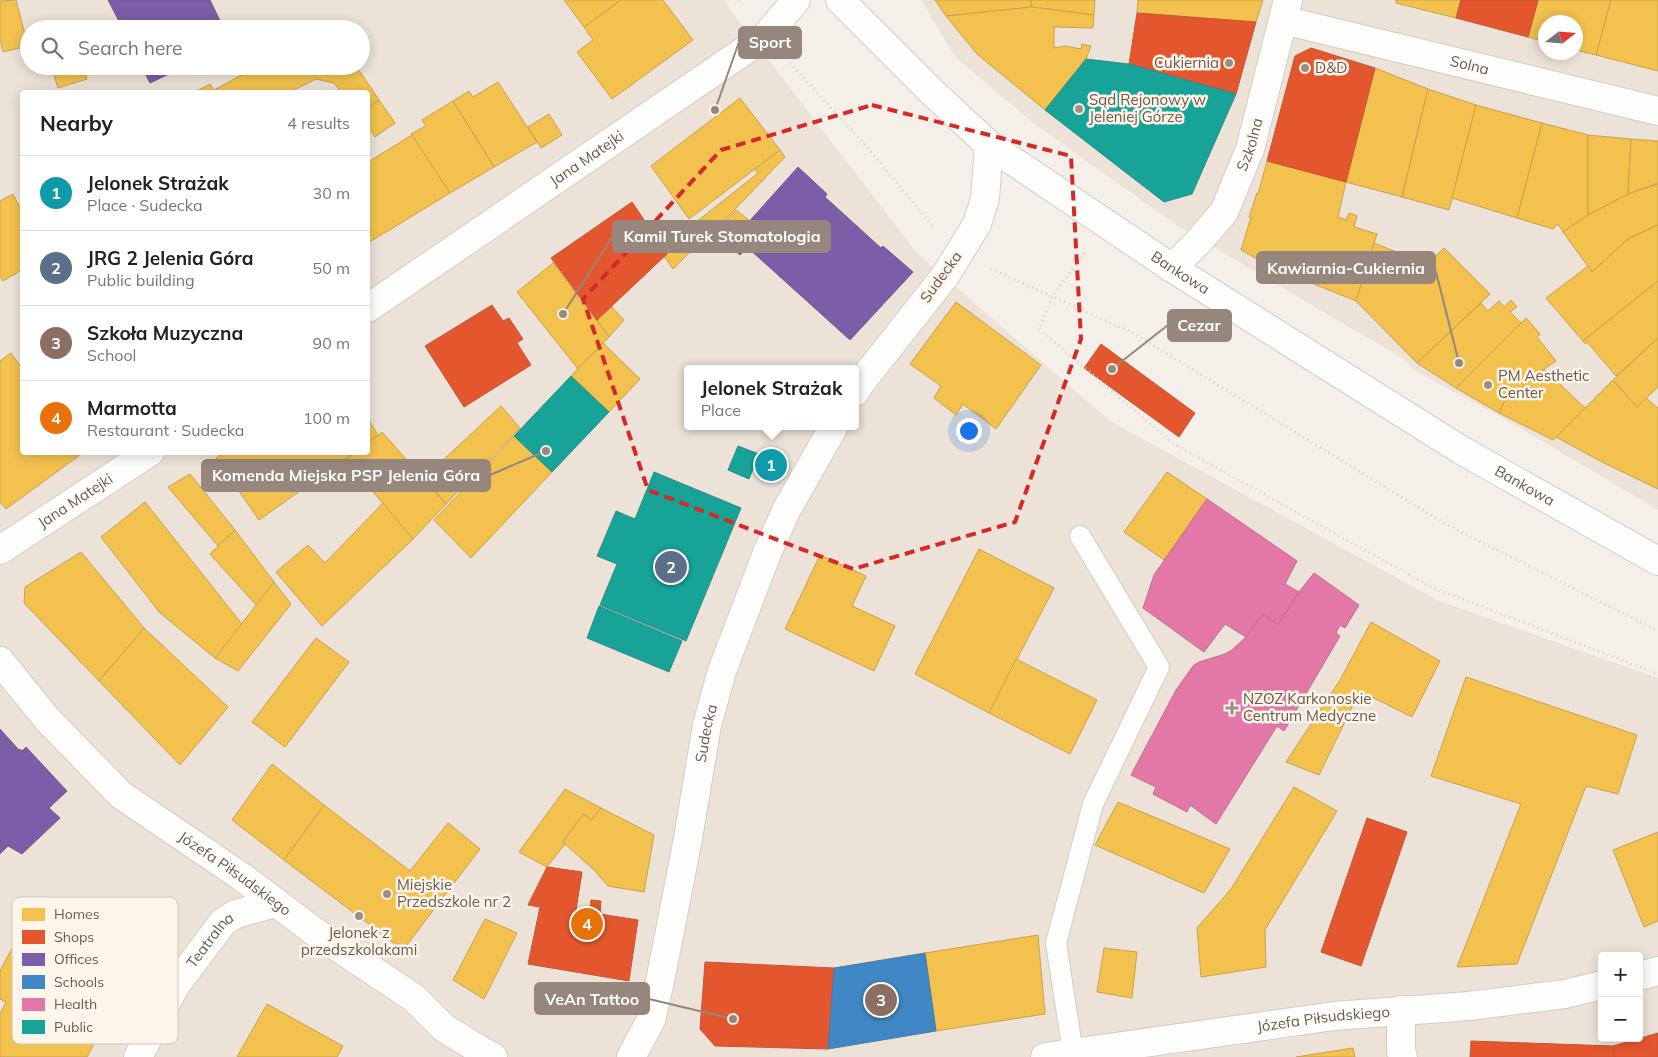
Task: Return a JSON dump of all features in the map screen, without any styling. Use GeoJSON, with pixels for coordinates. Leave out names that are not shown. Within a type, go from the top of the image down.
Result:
{"type":"FeatureCollection","features":[{"type":"Feature","properties":{"kind":"street","name":"Jana Matejki"},"geometry":{"type":"LineString","coordinates":[[370,307],[766,36],[796,0]]}},
{"type":"Feature","properties":{"kind":"street","name":"Bankowa"},"geometry":{"type":"LineString","coordinates":[[840,0],[931,92],[989,145],[1172,268],[1461,450],[1658,561]]}},
{"type":"Feature","properties":{"kind":"street","name":"Solna"},"geometry":{"type":"LineString","coordinates":[[1286,10],[1658,112]]}},
{"type":"Feature","properties":{"kind":"street","name":"Szkolna"},"geometry":{"type":"LineString","coordinates":[[1172,268],[1224,212],[1250,149],[1286,10]]}},
{"type":"Feature","properties":{"kind":"street","name":"Sudecka"},"geometry":{"type":"LineString","coordinates":[[859,386],[945,276],[977,224],[985,199],[989,145]]}},
{"type":"Feature","properties":{"kind":"street","name":"Sudecka"},"geometry":{"type":"LineString","coordinates":[[631,1057],[651,1020],[660,982],[690,828],[707,725],[722,671],[787,509],[832,430]]}},
{"type":"Feature","properties":{"kind":"street","name":"Jana Matejki"},"geometry":{"type":"LineString","coordinates":[[0,550],[145,455]]}},
{"type":"Feature","properties":{"kind":"street","name":"Józefa Piłsudskiego"},"geometry":{"type":"LineString","coordinates":[[0,661],[48,720],[120,795],[242,877],[275,903],[414,998],[444,1028],[493,1057]]}},
{"type":"Feature","properties":{"kind":"street","name":"Teatralna"},"geometry":{"type":"LineString","coordinates":[[178,982],[223,922],[236,914],[275,903]]}},
{"type":"Feature","properties":{"kind":"street"},"geometry":{"type":"LineString","coordinates":[[1643,975],[1658,971]]}},
{"type":"Feature","properties":{"kind":"street","name":"Józefa Piłsudskiego"},"geometry":{"type":"LineString","coordinates":[[1045,1057],[1334,1016],[1470,1006],[1536,998],[1565,994],[1598,986]]}},
{"type":"Feature","properties":{"kind":"street"},"geometry":{"type":"LineString","coordinates":[[1401,1010],[1401,1051],[1403,1057]]}},
{"type":"Feature","properties":{"kind":"street","name":"Teatralna"},"geometry":{"type":"LineString","coordinates":[[138,1057],[145,1044]]}},
{"type":"Feature","properties":{"kind":"lane"},"geometry":{"type":"LineString","coordinates":[[1073,1053],[1056,943],[1093,804],[1158,667],[1080,536]]}},
{"type":"Feature","properties":{"kind":"path"},"geometry":{"type":"LineString","coordinates":[[789,62],[866,146],[936,231]]}},
{"type":"Feature","properties":{"kind":"path"},"geometry":{"type":"LineString","coordinates":[[1086,252],[1052,298],[1039,329],[1174,444],[1431,587],[1658,674]]}},
{"type":"Feature","properties":{"kind":"path"},"geometry":{"type":"LineString","coordinates":[[988,268],[1133,333],[1448,525],[1658,631]]}},
{"type":"Feature","properties":{"kind":"highlighted area"},"geometry":{"type":"Polygon","coordinates":[[[872,105],[1071,156],[1081,339],[1015,522],[853,569],[648,490],[583,299],[721,150],[872,105]]]}},
{"type":"Feature","properties":{"kind":"shaded area"},"geometry":{"type":"Polygon","coordinates":[[[0,0],[725,0],[734,15],[917,253],[1110,421],[1439,601],[1658,678],[1658,1057],[0,1057],[0,0]]]}},
{"type":"Feature","properties":{"kind":"shaded area"},"geometry":{"type":"Polygon","coordinates":[[[921,0],[1658,0],[1658,510],[1505,419],[1417,372],[1402,358],[1178,226],[1037,126],[955,57],[921,0]]]}},
{"type":"Feature","properties":{"kind":"building: Homes"},"geometry":{"type":"Polygon","coordinates":[[[16,0],[21,20],[20,48],[3,52],[0,39],[0,1],[16,0]]]}},
{"type":"Feature","properties":{"kind":"building: Homes"},"geometry":{"type":"Polygon","coordinates":[[[564,0],[621,0],[584,27],[564,0]]]}},
{"type":"Feature","properties":{"kind":"building: Homes"},"geometry":{"type":"Polygon","coordinates":[[[621,0],[663,0],[693,40],[612,99],[577,52],[593,40],[584,27],[621,0]]]}},
{"type":"Feature","properties":{"kind":"building: Homes"},"geometry":{"type":"Polygon","coordinates":[[[935,0],[1031,0],[1032,7],[946,16],[935,0]]]}},
{"type":"Feature","properties":{"kind":"building: Homes"},"geometry":{"type":"Polygon","coordinates":[[[1031,0],[1095,0],[1094,15],[1032,7],[1031,0]]]}},
{"type":"Feature","properties":{"kind":"building: Homes"},"geometry":{"type":"Polygon","coordinates":[[[1138,0],[1263,0],[1256,22],[1137,13],[1138,0]]]}},
{"type":"Feature","properties":{"kind":"building: Homes"},"geometry":{"type":"Polygon","coordinates":[[[1396,0],[1461,0],[1456,18],[1396,3],[1396,0]]]}},
{"type":"Feature","properties":{"kind":"building: Homes"},"geometry":{"type":"Polygon","coordinates":[[[1538,0],[1611,0],[1596,55],[1583,52],[1583,15],[1538,15],[1538,40],[1528,37],[1538,0]]]}},
{"type":"Feature","properties":{"kind":"building: Homes"},"geometry":{"type":"Polygon","coordinates":[[[1611,0],[1658,0],[1658,71],[1596,55],[1611,0]]]}},
{"type":"Feature","properties":{"kind":"building: Homes"},"geometry":{"type":"Polygon","coordinates":[[[1032,7],[1094,15],[1093,28],[1054,27],[1054,48],[1065,46],[1081,49],[1082,44],[1091,46],[1086,59],[1045,110],[977,54],[946,16],[1032,7]]]}},
{"type":"Feature","properties":{"kind":"building: Homes"},"geometry":{"type":"Polygon","coordinates":[[[1375,68],[1428,89],[1402,197],[1346,182],[1375,68]]]}},
{"type":"Feature","properties":{"kind":"building: Homes"},"geometry":{"type":"Polygon","coordinates":[[[54,75],[86,75],[87,79],[58,88],[54,75]]]}},
{"type":"Feature","properties":{"kind":"building: Homes"},"geometry":{"type":"Polygon","coordinates":[[[242,75],[362,75],[379,100],[370,107],[370,90],[339,90],[334,83],[316,79],[294,90],[214,90],[242,75]]]}},
{"type":"Feature","properties":{"kind":"building: Homes"},"geometry":{"type":"Polygon","coordinates":[[[498,82],[537,142],[494,167],[453,101],[469,91],[473,97],[498,82]]]}},
{"type":"Feature","properties":{"kind":"building: Homes"},"geometry":{"type":"Polygon","coordinates":[[[210,84],[214,90],[199,90],[210,84]]]}},
{"type":"Feature","properties":{"kind":"building: Homes"},"geometry":{"type":"Polygon","coordinates":[[[1428,89],[1476,105],[1449,210],[1402,197],[1428,89]]]}},
{"type":"Feature","properties":{"kind":"building: Homes"},"geometry":{"type":"Polygon","coordinates":[[[740,98],[780,150],[689,219],[651,166],[740,98]]]}},
{"type":"Feature","properties":{"kind":"building: Homes"},"geometry":{"type":"Polygon","coordinates":[[[379,100],[395,123],[375,137],[370,130],[370,107],[379,100]]]}},
{"type":"Feature","properties":{"kind":"building: Homes"},"geometry":{"type":"Polygon","coordinates":[[[453,101],[494,167],[450,193],[411,134],[426,126],[422,120],[453,101]]]}},
{"type":"Feature","properties":{"kind":"building: Homes"},"geometry":{"type":"Polygon","coordinates":[[[1476,105],[1542,123],[1517,218],[1452,198],[1476,105]]]}},
{"type":"Feature","properties":{"kind":"building: Homes"},"geometry":{"type":"Polygon","coordinates":[[[549,114],[562,135],[541,148],[528,127],[549,114]]]}},
{"type":"Feature","properties":{"kind":"building: Homes"},"geometry":{"type":"Polygon","coordinates":[[[1542,123],[1588,135],[1588,215],[1563,232],[1558,224],[1553,229],[1517,218],[1542,123]]]}},
{"type":"Feature","properties":{"kind":"building: Homes"},"geometry":{"type":"Polygon","coordinates":[[[412,135],[450,193],[370,242],[370,161],[412,135]]]}},
{"type":"Feature","properties":{"kind":"building: Homes"},"geometry":{"type":"Polygon","coordinates":[[[1588,135],[1631,139],[1628,194],[1588,215],[1588,135]]]}},
{"type":"Feature","properties":{"kind":"building: Homes"},"geometry":{"type":"Polygon","coordinates":[[[1631,139],[1658,141],[1658,183],[1628,194],[1631,139]]]}},
{"type":"Feature","properties":{"kind":"building: Homes"},"geometry":{"type":"Polygon","coordinates":[[[780,150],[785,157],[695,251],[680,235],[758,173],[755,169],[780,150]]]}},
{"type":"Feature","properties":{"kind":"building: Homes"},"geometry":{"type":"Polygon","coordinates":[[[1267,161],[1346,182],[1338,217],[1346,220],[1349,213],[1357,216],[1354,227],[1377,234],[1356,301],[1294,276],[1280,283],[1269,276],[1264,263],[1241,250],[1251,217],[1249,217],[1258,194],[1267,161]]]}},
{"type":"Feature","properties":{"kind":"building: Homes"},"geometry":{"type":"Polygon","coordinates":[[[1658,184],[1658,225],[1628,239],[1592,272],[1563,232],[1588,215],[1628,194],[1658,184]]]}},
{"type":"Feature","properties":{"kind":"building: Homes"},"geometry":{"type":"Polygon","coordinates":[[[13,194],[20,208],[20,271],[3,281],[0,276],[0,201],[13,194]]]}},
{"type":"Feature","properties":{"kind":"building: Homes"},"geometry":{"type":"Polygon","coordinates":[[[736,210],[750,221],[728,245],[715,233],[736,210]]]}},
{"type":"Feature","properties":{"kind":"building: Homes"},"geometry":{"type":"Polygon","coordinates":[[[667,221],[690,252],[673,269],[664,256],[667,254],[651,231],[667,221]]]}},
{"type":"Feature","properties":{"kind":"building: Homes"},"geometry":{"type":"Polygon","coordinates":[[[1658,225],[1658,281],[1583,341],[1546,298],[1588,266],[1592,272],[1628,239],[1658,225]]]}},
{"type":"Feature","properties":{"kind":"building: Homes"},"geometry":{"type":"Polygon","coordinates":[[[1374,243],[1419,261],[1425,266],[1444,248],[1490,294],[1417,363],[1356,301],[1374,243]]]}},
{"type":"Feature","properties":{"kind":"building: Homes"},"geometry":{"type":"Polygon","coordinates":[[[553,263],[609,337],[578,369],[517,292],[553,263]]]}},
{"type":"Feature","properties":{"kind":"building: Homes"},"geometry":{"type":"Polygon","coordinates":[[[1658,281],[1658,338],[1616,376],[1587,342],[1585,344],[1583,341],[1658,281]]]}},
{"type":"Feature","properties":{"kind":"building: Homes"},"geometry":{"type":"Polygon","coordinates":[[[1511,300],[1517,307],[1510,312],[1521,323],[1456,388],[1417,363],[1481,303],[1488,311],[1499,301],[1504,307],[1511,300]]]}},
{"type":"Feature","properties":{"kind":"building: Homes"},"geometry":{"type":"Polygon","coordinates":[[[956,302],[1041,365],[996,429],[963,404],[956,415],[934,398],[941,386],[910,364],[956,302]]]}},
{"type":"Feature","properties":{"kind":"building: Homes"},"geometry":{"type":"Polygon","coordinates":[[[611,306],[624,320],[609,337],[597,320],[611,306]]]}},
{"type":"Feature","properties":{"kind":"building: Homes"},"geometry":{"type":"Polygon","coordinates":[[[1526,318],[1540,334],[1537,337],[1556,361],[1504,402],[1499,413],[1456,388],[1526,318]]]}},
{"type":"Feature","properties":{"kind":"building: Homes"},"geometry":{"type":"Polygon","coordinates":[[[1658,338],[1658,387],[1637,407],[1613,380],[1658,338]]]}},
{"type":"Feature","properties":{"kind":"building: Homes"},"geometry":{"type":"Polygon","coordinates":[[[603,343],[640,379],[609,412],[571,376],[603,343]]]}},
{"type":"Feature","properties":{"kind":"building: Homes"},"geometry":{"type":"Polygon","coordinates":[[[11,353],[20,366],[20,455],[80,455],[6,509],[0,502],[0,361],[11,353]]]}},
{"type":"Feature","properties":{"kind":"building: Homes"},"geometry":{"type":"Polygon","coordinates":[[[1544,369],[1585,408],[1553,440],[1499,413],[1504,402],[1544,369]]]}},
{"type":"Feature","properties":{"kind":"building: Homes"},"geometry":{"type":"Polygon","coordinates":[[[1613,380],[1637,407],[1646,398],[1658,408],[1658,489],[1556,437],[1613,380]]]}},
{"type":"Feature","properties":{"kind":"building: Homes"},"geometry":{"type":"Polygon","coordinates":[[[501,406],[520,428],[446,504],[424,478],[501,406]]]}},
{"type":"Feature","properties":{"kind":"building: Homes"},"geometry":{"type":"Polygon","coordinates":[[[370,422],[378,435],[370,441],[370,422]]]}},
{"type":"Feature","properties":{"kind":"building: Homes"},"geometry":{"type":"Polygon","coordinates":[[[382,432],[446,504],[413,539],[346,460],[352,455],[370,455],[370,441],[382,432]]]}},
{"type":"Feature","properties":{"kind":"building: Homes"},"geometry":{"type":"Polygon","coordinates":[[[514,436],[552,472],[471,558],[434,520],[514,436]]]}},
{"type":"Feature","properties":{"kind":"building: Homes"},"geometry":{"type":"Polygon","coordinates":[[[220,455],[351,455],[259,520],[216,458],[220,455]]]}},
{"type":"Feature","properties":{"kind":"building: Homes"},"geometry":{"type":"Polygon","coordinates":[[[1167,472],[1207,499],[1164,560],[1124,532],[1167,472]]]}},
{"type":"Feature","properties":{"kind":"building: Homes"},"geometry":{"type":"Polygon","coordinates":[[[190,474],[235,530],[218,546],[168,487],[190,474]]]}},
{"type":"Feature","properties":{"kind":"building: Homes"},"geometry":{"type":"Polygon","coordinates":[[[145,502],[242,624],[215,658],[160,613],[101,537],[145,502]]]}},
{"type":"Feature","properties":{"kind":"building: Homes"},"geometry":{"type":"Polygon","coordinates":[[[383,503],[413,539],[322,626],[276,572],[308,545],[325,563],[383,503]]]}},
{"type":"Feature","properties":{"kind":"building: Homes"},"geometry":{"type":"Polygon","coordinates":[[[235,530],[274,582],[257,606],[210,554],[235,530]]]}},
{"type":"Feature","properties":{"kind":"building: Homes"},"geometry":{"type":"Polygon","coordinates":[[[979,549],[1054,588],[989,713],[915,674],[979,549]]]}},
{"type":"Feature","properties":{"kind":"building: Homes"},"geometry":{"type":"Polygon","coordinates":[[[81,552],[144,628],[99,681],[24,603],[25,587],[81,552]]]}},
{"type":"Feature","properties":{"kind":"building: Homes"},"geometry":{"type":"Polygon","coordinates":[[[820,555],[866,576],[852,606],[895,626],[874,671],[785,629],[820,555]]]}},
{"type":"Feature","properties":{"kind":"building: Homes"},"geometry":{"type":"Polygon","coordinates":[[[274,582],[291,604],[238,671],[215,658],[274,582]]]}},
{"type":"Feature","properties":{"kind":"building: Homes"},"geometry":{"type":"Polygon","coordinates":[[[1371,622],[1440,661],[1412,717],[1360,691],[1319,775],[1286,762],[1340,680],[1371,622]]]}},
{"type":"Feature","properties":{"kind":"building: Homes"},"geometry":{"type":"Polygon","coordinates":[[[144,628],[228,707],[180,765],[99,681],[144,628]]]}},
{"type":"Feature","properties":{"kind":"building: Homes"},"geometry":{"type":"Polygon","coordinates":[[[316,638],[349,662],[285,747],[252,722],[316,638]]]}},
{"type":"Feature","properties":{"kind":"building: Homes"},"geometry":{"type":"Polygon","coordinates":[[[1016,659],[1097,700],[1070,754],[989,713],[1016,659]]]}},
{"type":"Feature","properties":{"kind":"building: Homes"},"geometry":{"type":"Polygon","coordinates":[[[1466,677],[1637,735],[1618,794],[1586,786],[1517,964],[1457,967],[1521,804],[1431,776],[1466,677]]]}},
{"type":"Feature","properties":{"kind":"building: Homes"},"geometry":{"type":"Polygon","coordinates":[[[272,764],[324,805],[284,860],[232,820],[272,764]]]}},
{"type":"Feature","properties":{"kind":"building: Homes"},"geometry":{"type":"Polygon","coordinates":[[[1294,787],[1337,811],[1265,930],[1266,967],[1201,977],[1197,928],[1231,889],[1294,787]]]}},
{"type":"Feature","properties":{"kind":"building: Homes"},"geometry":{"type":"Polygon","coordinates":[[[565,789],[601,808],[592,820],[583,814],[563,842],[565,844],[547,867],[519,852],[565,789]]]}},
{"type":"Feature","properties":{"kind":"building: Homes"},"geometry":{"type":"Polygon","coordinates":[[[1118,802],[1230,849],[1204,893],[1095,845],[1118,802]]]}},
{"type":"Feature","properties":{"kind":"building: Homes","name":"Miejskie Przedszkole nr 2"},"geometry":{"type":"Polygon","coordinates":[[[324,805],[410,871],[448,823],[480,849],[403,950],[284,860],[324,805]]]}},
{"type":"Feature","properties":{"kind":"building: Homes"},"geometry":{"type":"Polygon","coordinates":[[[601,808],[654,835],[644,892],[608,886],[595,871],[563,842],[583,814],[592,820],[601,808]]]}},
{"type":"Feature","properties":{"kind":"building: Homes"},"geometry":{"type":"Polygon","coordinates":[[[1658,832],[1658,921],[1644,927],[1613,850],[1658,832]]]}},
{"type":"Feature","properties":{"kind":"building: Homes"},"geometry":{"type":"Polygon","coordinates":[[[485,919],[517,933],[484,999],[453,980],[485,919]]]}},
{"type":"Feature","properties":{"kind":"building: Homes"},"geometry":{"type":"Polygon","coordinates":[[[1038,935],[1045,1014],[936,1031],[925,953],[1038,935]]]}},
{"type":"Feature","properties":{"kind":"building: Homes"},"geometry":{"type":"Polygon","coordinates":[[[12,948],[12,1044],[94,1044],[87,1057],[0,1057],[0,1014],[6,1002],[0,999],[0,971],[12,948]]]}},
{"type":"Feature","properties":{"kind":"building: Homes"},"geometry":{"type":"Polygon","coordinates":[[[1104,948],[1137,952],[1132,998],[1097,992],[1104,948]]]}},
{"type":"Feature","properties":{"kind":"building: Homes"},"geometry":{"type":"Polygon","coordinates":[[[267,1004],[343,1046],[337,1057],[237,1057],[267,1004]]]}},
{"type":"Feature","properties":{"kind":"building: Homes"},"geometry":{"type":"Polygon","coordinates":[[[1353,1048],[1355,1057],[1296,1057],[1353,1048]]]}},
{"type":"Feature","properties":{"kind":"building: Shops"},"geometry":{"type":"Polygon","coordinates":[[[1461,0],[1538,0],[1528,37],[1456,18],[1461,0]]]}},
{"type":"Feature","properties":{"kind":"building: Shops"},"geometry":{"type":"Polygon","coordinates":[[[1137,13],[1256,22],[1236,94],[1129,64],[1137,13]]]}},
{"type":"Feature","properties":{"kind":"building: Shops"},"geometry":{"type":"Polygon","coordinates":[[[1311,48],[1375,68],[1346,182],[1267,161],[1295,56],[1311,48]]]}},
{"type":"Feature","properties":{"kind":"building: Shops"},"geometry":{"type":"Polygon","coordinates":[[[632,202],[667,254],[597,320],[551,258],[632,202]]]}},
{"type":"Feature","properties":{"kind":"building: Shops"},"geometry":{"type":"Polygon","coordinates":[[[492,305],[503,321],[509,318],[523,339],[517,343],[531,365],[464,407],[425,346],[492,305]]]}},
{"type":"Feature","properties":{"kind":"building: Shops"},"geometry":{"type":"Polygon","coordinates":[[[1101,344],[1195,413],[1179,437],[1084,368],[1101,344]]]}},
{"type":"Feature","properties":{"kind":"building: Shops"},"geometry":{"type":"Polygon","coordinates":[[[1367,818],[1407,832],[1361,966],[1321,952],[1367,818]]]}},
{"type":"Feature","properties":{"kind":"building: Shops"},"geometry":{"type":"Polygon","coordinates":[[[547,867],[582,872],[576,910],[590,912],[591,900],[601,901],[600,914],[638,920],[629,981],[528,964],[540,907],[528,905],[547,867]]]}},
{"type":"Feature","properties":{"kind":"building: Shops"},"geometry":{"type":"Polygon","coordinates":[[[705,962],[834,968],[828,1049],[715,1046],[700,1029],[705,962]]]}},
{"type":"Feature","properties":{"kind":"building: Shops"},"geometry":{"type":"Polygon","coordinates":[[[1658,1033],[1658,1057],[1615,1057],[1613,1046],[1627,1042],[1643,1042],[1643,1037],[1658,1033]]]}},
{"type":"Feature","properties":{"kind":"building: Shops"},"geometry":{"type":"Polygon","coordinates":[[[1471,1041],[1613,1046],[1615,1057],[1470,1057],[1471,1041]]]}},
{"type":"Feature","properties":{"kind":"building: Offices"},"geometry":{"type":"Polygon","coordinates":[[[108,0],[210,0],[220,20],[118,20],[108,0]]]}},
{"type":"Feature","properties":{"kind":"building: Offices"},"geometry":{"type":"Polygon","coordinates":[[[146,75],[167,75],[150,83],[146,75]]]}},
{"type":"Feature","properties":{"kind":"building: Offices"},"geometry":{"type":"Polygon","coordinates":[[[798,167],[827,194],[825,197],[881,248],[883,246],[913,272],[850,340],[747,247],[740,255],[728,245],[798,167]]]}},
{"type":"Feature","properties":{"kind":"building: Offices"},"geometry":{"type":"Polygon","coordinates":[[[0,729],[19,750],[22,751],[26,747],[67,791],[49,808],[60,818],[22,854],[8,846],[0,854],[0,729]]]}},
{"type":"Feature","properties":{"kind":"building: Schools"},"geometry":{"type":"Polygon","coordinates":[[[925,953],[936,1031],[828,1049],[834,968],[925,953]]]}},
{"type":"Feature","properties":{"kind":"building: Health"},"geometry":{"type":"Polygon","coordinates":[[[1207,499],[1297,561],[1285,584],[1299,592],[1278,625],[1263,614],[1246,637],[1225,624],[1204,652],[1143,608],[1154,575],[1207,499]]]}},
{"type":"Feature","properties":{"kind":"building: Health","name":"NZOZ Karkonoskie Centrum Medyczne"},"geometry":{"type":"Polygon","coordinates":[[[1314,573],[1359,605],[1345,628],[1340,625],[1336,633],[1340,636],[1284,731],[1277,726],[1216,824],[1190,805],[1187,812],[1153,794],[1156,787],[1131,775],[1176,690],[1193,666],[1232,650],[1246,637],[1263,614],[1278,625],[1299,592],[1314,573]]]}},
{"type":"Feature","properties":{"kind":"building: Public"},"geometry":{"type":"Polygon","coordinates":[[[1086,59],[1129,64],[1236,94],[1192,194],[1164,202],[1045,110],[1086,59]]]}},
{"type":"Feature","properties":{"kind":"building: Public"},"geometry":{"type":"Polygon","coordinates":[[[571,376],[609,412],[552,472],[514,436],[571,376]]]}},
{"type":"Feature","properties":{"kind":"building: Public"},"geometry":{"type":"Polygon","coordinates":[[[738,446],[759,454],[749,479],[728,470],[738,446]]]}},
{"type":"Feature","properties":{"kind":"building: Public"},"geometry":{"type":"Polygon","coordinates":[[[654,472],[741,508],[686,641],[600,605],[617,564],[597,556],[616,511],[635,519],[654,472]]]}},
{"type":"Feature","properties":{"kind":"building: Public"},"geometry":{"type":"Polygon","coordinates":[[[599,606],[682,641],[669,672],[587,638],[599,606]]]}},
{"type":"Feature","properties":{"kind":"place","name":"Cukiernia"},"geometry":{"type":"Point","coordinates":[1229,63]}},
{"type":"Feature","properties":{"kind":"place","name":"D&D"},"geometry":{"type":"Point","coordinates":[1305,68]}},
{"type":"Feature","properties":{"kind":"place","name":"Sąd Rejonowy w Jeleniej Górze"},"geometry":{"type":"Point","coordinates":[1079,109]}},
{"type":"Feature","properties":{"kind":"place","name":"Sport"},"geometry":{"type":"Point","coordinates":[715,110]}},
{"type":"Feature","properties":{"kind":"place","name":"Kamil Turek Stomatologia"},"geometry":{"type":"Point","coordinates":[563,314]}},
{"type":"Feature","properties":{"kind":"place","name":"Kawiarnia-Cukiernia"},"geometry":{"type":"Point","coordinates":[1459,363]}},
{"type":"Feature","properties":{"kind":"place","name":"Cezar"},"geometry":{"type":"Point","coordinates":[1112,369]}},
{"type":"Feature","properties":{"kind":"place","name":"PM Aesthetic Center"},"geometry":{"type":"Point","coordinates":[1488,385]}},
{"type":"Feature","properties":{"kind":"place","name":"Komenda Miejska PSP Jelenia Góra"},"geometry":{"type":"Point","coordinates":[546,451]}},
{"type":"Feature","properties":{"kind":"place","name":"Jelonek Strażak"},"geometry":{"type":"Point","coordinates":[771,465]}},
{"type":"Feature","properties":{"kind":"place","name":"JRG 2 Jelenia Góra"},"geometry":{"type":"Point","coordinates":[671,567]}},
{"type":"Feature","properties":{"kind":"place","name":"NZOZ Karkonoskie Centrum Medyczne"},"geometry":{"type":"Point","coordinates":[1232,708]}},
{"type":"Feature","properties":{"kind":"place","name":"Miejskie Przedszkole nr 2"},"geometry":{"type":"Point","coordinates":[387,894]}},
{"type":"Feature","properties":{"kind":"place","name":"Jelonek z przedszkolakami"},"geometry":{"type":"Point","coordinates":[359,916]}},
{"type":"Feature","properties":{"kind":"place","name":"Marmotta"},"geometry":{"type":"Point","coordinates":[587,924]}},
{"type":"Feature","properties":{"kind":"place","name":"Szkoła Muzyczna"},"geometry":{"type":"Point","coordinates":[881,1000]}},
{"type":"Feature","properties":{"kind":"place","name":"VeAn Tattoo"},"geometry":{"type":"Point","coordinates":[733,1019]}}]}
